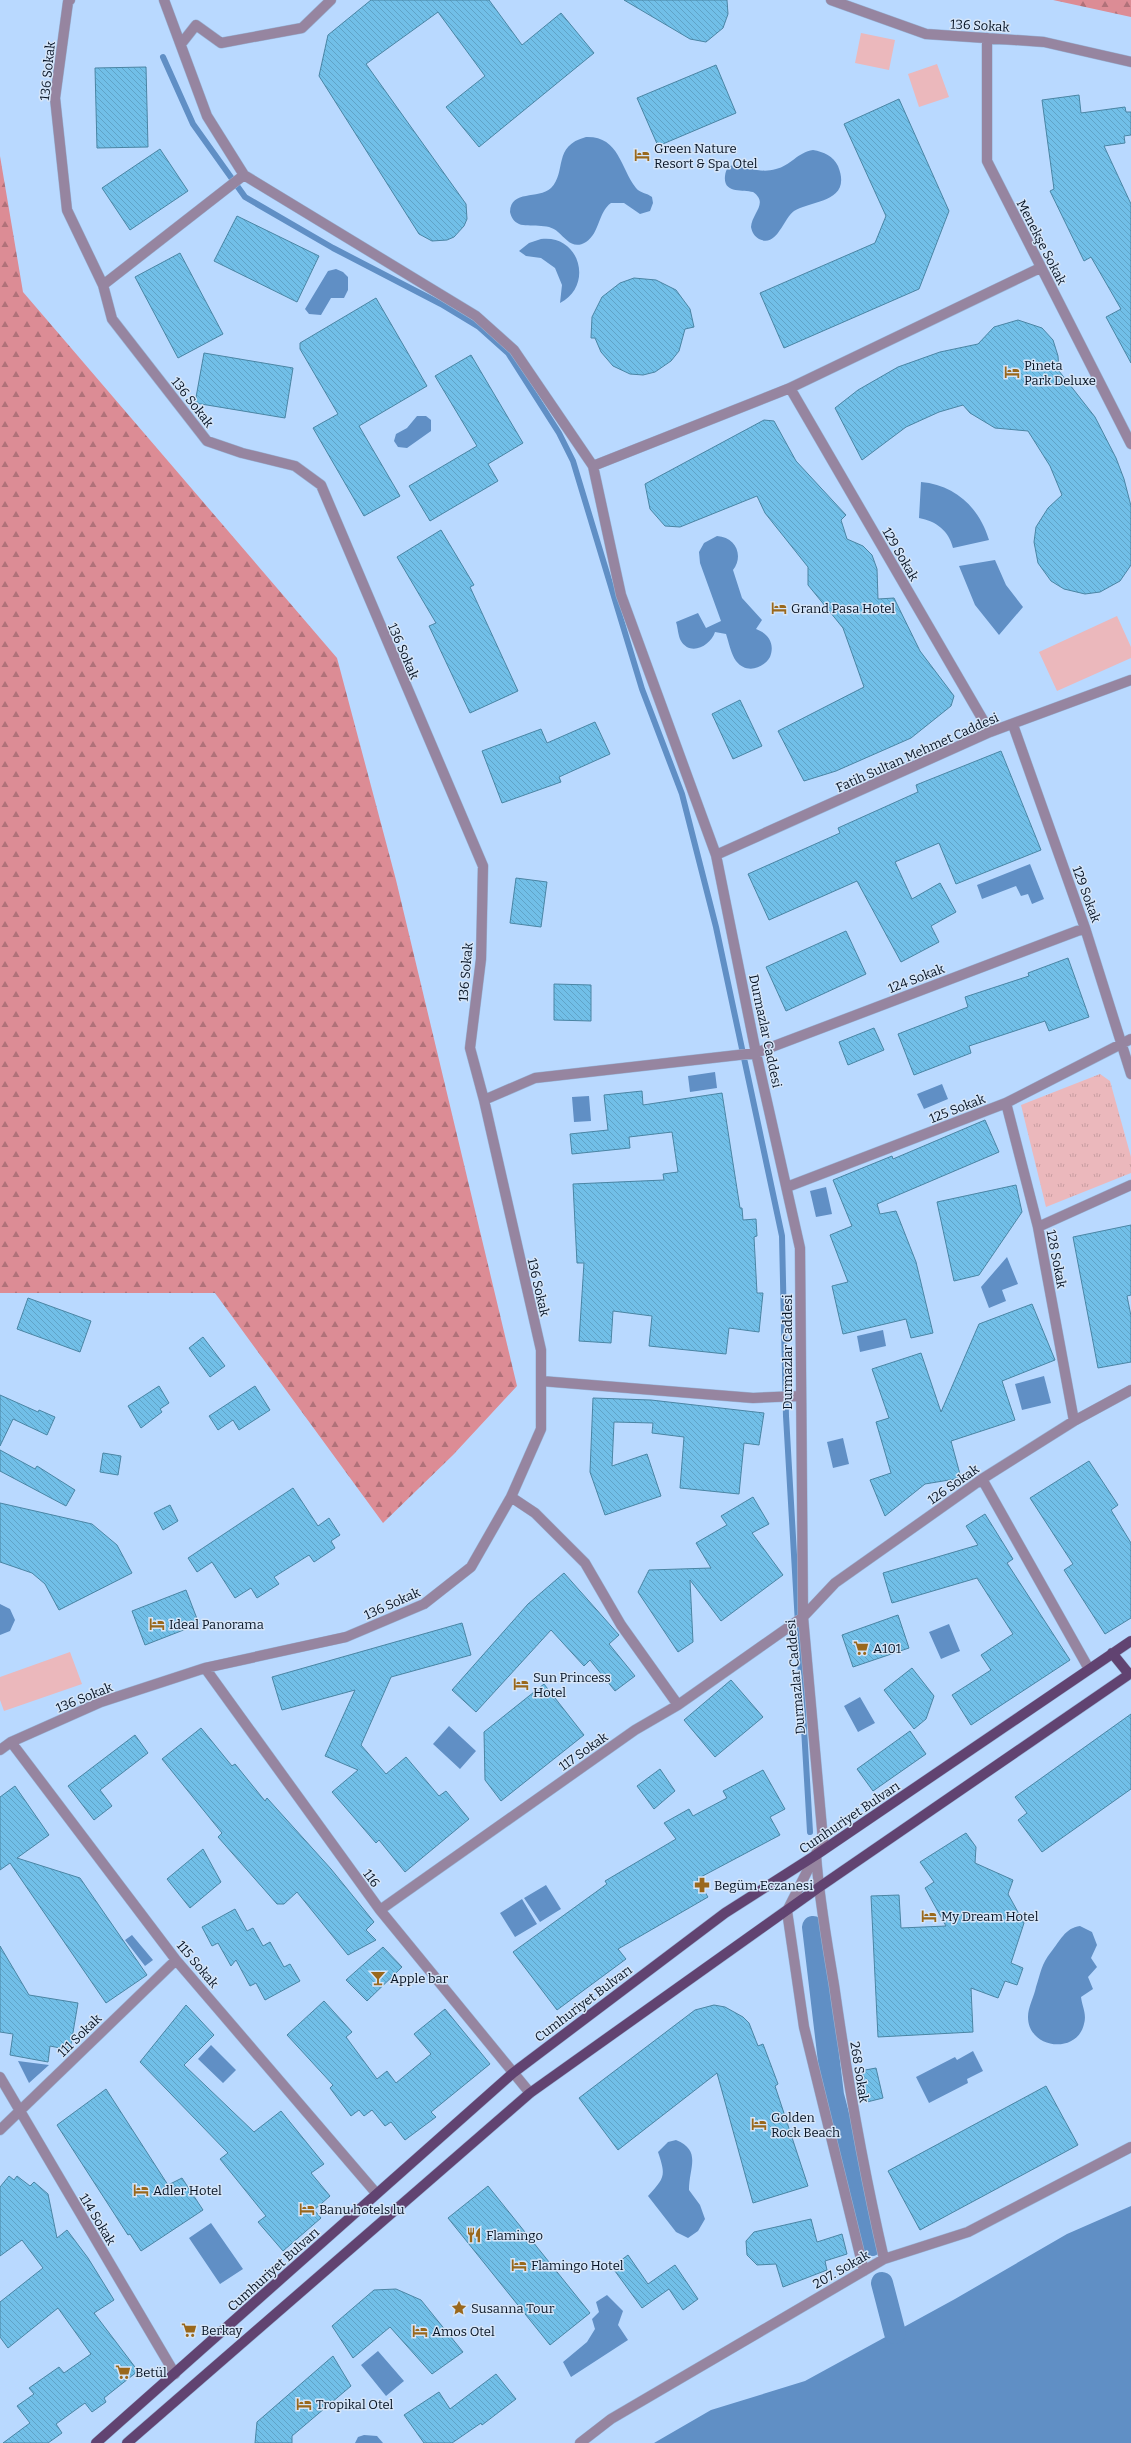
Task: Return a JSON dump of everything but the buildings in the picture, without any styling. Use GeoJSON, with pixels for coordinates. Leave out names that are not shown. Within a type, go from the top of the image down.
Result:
{"type":"FeatureCollection","features":[{"type":"Feature","properties":{"kind":"main road","name":"Cumhuriyet Bulvarı"},"geometry":{"type":"LineString","coordinates":[[96,2443],[513,2072],[725,1913],[816,1855],[1131,1641]]}},
{"type":"Feature","properties":{"kind":"main road"},"geometry":{"type":"LineString","coordinates":[[128,2443],[530,2093],[818,1888],[1130,1674],[1112,1653]]}},
{"type":"Feature","properties":{"kind":"street","name":"136 Sokak"},"geometry":{"type":"LineString","coordinates":[[0,1750],[11,1742],[101,1702],[206,1668],[346,1637],[424,1604],[471,1567],[512,1497],[541,1429],[541,1350],[484,1100],[470,1048],[481,959],[483,866],[321,485],[295,466],[242,453],[207,441],[112,319],[103,285],[67,210],[66,203],[55,98],[68,2],[70,0]]}},
{"type":"Feature","properties":{"kind":"street"},"geometry":{"type":"LineString","coordinates":[[164,0],[182,44],[207,116],[244,175],[476,316],[514,350],[593,466],[790,388],[1040,268]]}},
{"type":"Feature","properties":{"kind":"street"},"geometry":{"type":"LineString","coordinates":[[182,44],[196,25],[221,43],[302,28],[331,0]]}},
{"type":"Feature","properties":{"kind":"street","name":"136 Sokak"},"geometry":{"type":"LineString","coordinates":[[831,0],[926,34],[1044,42],[1131,62]]}},
{"type":"Feature","properties":{"kind":"street","name":"Menekşe Sokak"},"geometry":{"type":"LineString","coordinates":[[988,38],[987,161],[1040,268],[1131,444]]}},
{"type":"Feature","properties":{"kind":"street"},"geometry":{"type":"LineString","coordinates":[[103,285],[244,175]]}},
{"type":"Feature","properties":{"kind":"street","name":"129 Sokak"},"geometry":{"type":"LineString","coordinates":[[790,388],[990,732]]}},
{"type":"Feature","properties":{"kind":"street","name":"Durmazlar Caddesi"},"geometry":{"type":"LineString","coordinates":[[593,466],[621,595],[716,855],[756,1053],[800,1248],[799,1396],[803,1617],[823,1840],[787,1911]]}},
{"type":"Feature","properties":{"kind":"street","name":"Fatih Sultan Mehmet Caddesi"},"geometry":{"type":"LineString","coordinates":[[716,855],[990,732],[1013,725],[1131,680]]}},
{"type":"Feature","properties":{"kind":"street","name":"129 Sokak"},"geometry":{"type":"LineString","coordinates":[[1013,725],[1085,928],[1120,1044],[1131,1074]]}},
{"type":"Feature","properties":{"kind":"street","name":"124 Sokak"},"geometry":{"type":"LineString","coordinates":[[484,1100],[535,1078],[756,1053],[1085,928]]}},
{"type":"Feature","properties":{"kind":"street","name":"125 Sokak"},"geometry":{"type":"LineString","coordinates":[[787,1187],[1006,1103],[1120,1044],[1131,1040]]}},
{"type":"Feature","properties":{"kind":"street","name":"128 Sokak"},"geometry":{"type":"LineString","coordinates":[[1006,1103],[1038,1228],[1074,1421]]}},
{"type":"Feature","properties":{"kind":"street"},"geometry":{"type":"LineString","coordinates":[[1038,1228],[1131,1185]]}},
{"type":"Feature","properties":{"kind":"street"},"geometry":{"type":"LineString","coordinates":[[541,1380],[753,1398],[799,1396]]}},
{"type":"Feature","properties":{"kind":"street","name":"126 Sokak"},"geometry":{"type":"LineString","coordinates":[[803,1617],[835,1583],[982,1479],[1074,1421],[1131,1390]]}},
{"type":"Feature","properties":{"kind":"street"},"geometry":{"type":"LineString","coordinates":[[982,1479],[1089,1670]]}},
{"type":"Feature","properties":{"kind":"street"},"geometry":{"type":"LineString","coordinates":[[512,1497],[535,1513],[585,1563],[621,1625],[678,1704]]}},
{"type":"Feature","properties":{"kind":"street","name":"117 Sokak"},"geometry":{"type":"LineString","coordinates":[[380,1910],[635,1730],[678,1704],[803,1617]]}},
{"type":"Feature","properties":{"kind":"street","name":"116"},"geometry":{"type":"LineString","coordinates":[[206,1668],[380,1910],[530,2093]]}},
{"type":"Feature","properties":{"kind":"street","name":"115 Sokak"},"geometry":{"type":"LineString","coordinates":[[11,1742],[176,1960],[376,2193]]}},
{"type":"Feature","properties":{"kind":"street","name":"268 Sokak"},"geometry":{"type":"LineString","coordinates":[[816,1855],[818,1888],[862,2161],[884,2259]]}},
{"type":"Feature","properties":{"kind":"street"},"geometry":{"type":"LineString","coordinates":[[787,1911],[804,2028],[864,2271]]}},
{"type":"Feature","properties":{"kind":"street","name":"111 Sokak"},"geometry":{"type":"LineString","coordinates":[[0,2130],[176,1960]]}},
{"type":"Feature","properties":{"kind":"street","name":"114 Sokak"},"geometry":{"type":"LineString","coordinates":[[0,2077],[175,2374]]}},
{"type":"Feature","properties":{"kind":"street","name":"207. Sokak"},"geometry":{"type":"LineString","coordinates":[[580,2443],[611,2419],[884,2259],[968,2232],[1131,2147]]}},
{"type":"Feature","properties":{"kind":"green space"},"geometry":{"type":"Polygon","coordinates":[[[1053,0],[1131,0],[1131,17],[1053,0]]]}},
{"type":"Feature","properties":{"kind":"green space"},"geometry":{"type":"Polygon","coordinates":[[[861,33],[895,40],[889,70],[855,63],[861,33]]]}},
{"type":"Feature","properties":{"kind":"green space"},"geometry":{"type":"Polygon","coordinates":[[[937,64],[949,97],[919,107],[908,74],[937,64]]]}},
{"type":"Feature","properties":{"kind":"green space"},"geometry":{"type":"Polygon","coordinates":[[[0,156],[23,292],[337,658],[396,880],[517,1386],[453,1455],[383,1523],[215,1293],[0,1293],[0,156]]]}},
{"type":"Feature","properties":{"kind":"green space"},"geometry":{"type":"Polygon","coordinates":[[[1117,616],[1131,647],[1131,658],[1057,691],[1039,652],[1117,616]]]}},
{"type":"Feature","properties":{"kind":"green space"},"geometry":{"type":"Polygon","coordinates":[[[1100,1074],[1110,1081],[1131,1157],[1131,1173],[1046,1207],[1021,1105],[1100,1074]]]}},
{"type":"Feature","properties":{"kind":"green space"},"geometry":{"type":"Polygon","coordinates":[[[70,1652],[82,1684],[4,1711],[0,1700],[0,1677],[70,1652]]]}},
{"type":"Feature","properties":{"kind":"water"},"geometry":{"type":"Polygon","coordinates":[[[586,137],[597,138],[612,147],[636,188],[652,197],[653,203],[650,211],[640,214],[624,203],[611,203],[604,212],[591,238],[586,242],[577,245],[570,243],[558,232],[549,227],[523,225],[516,222],[510,212],[515,200],[520,197],[546,192],[551,188],[556,182],[564,153],[568,147],[575,141],[586,137]]]}},
{"type":"Feature","properties":{"kind":"water"},"geometry":{"type":"Polygon","coordinates":[[[813,150],[828,155],[834,160],[838,166],[841,178],[840,187],[835,194],[828,198],[801,207],[794,211],[771,240],[765,241],[759,239],[752,231],[751,227],[760,204],[760,200],[753,192],[734,190],[727,186],[725,176],[729,166],[738,165],[766,171],[773,170],[786,165],[803,153],[813,150]]]}},
{"type":"Feature","properties":{"kind":"water"},"geometry":{"type":"Polygon","coordinates":[[[541,239],[554,240],[565,244],[573,253],[578,263],[579,274],[577,285],[571,295],[560,303],[562,285],[555,268],[541,258],[526,256],[519,251],[529,243],[541,239]]]}},
{"type":"Feature","properties":{"kind":"water"},"geometry":{"type":"Polygon","coordinates":[[[336,269],[343,272],[348,277],[348,290],[344,298],[331,298],[321,315],[309,314],[305,309],[328,271],[336,269]]]}},
{"type":"Feature","properties":{"kind":"water"},"geometry":{"type":"Polygon","coordinates":[[[417,416],[426,416],[431,420],[431,431],[407,448],[398,447],[394,441],[396,434],[407,428],[417,416]]]}},
{"type":"Feature","properties":{"kind":"water"},"geometry":{"type":"Polygon","coordinates":[[[921,482],[945,488],[964,500],[979,517],[989,540],[953,548],[945,532],[941,528],[925,519],[919,518],[921,482]]]}},
{"type":"Feature","properties":{"kind":"water"},"geometry":{"type":"Polygon","coordinates":[[[717,536],[724,537],[729,540],[736,548],[738,559],[733,570],[742,598],[762,620],[756,629],[761,631],[770,640],[772,648],[770,657],[763,665],[759,667],[749,669],[745,668],[736,661],[731,652],[726,634],[715,632],[713,637],[705,645],[695,649],[685,646],[679,637],[676,622],[698,613],[706,628],[721,621],[700,563],[699,552],[704,543],[717,536]]]}},
{"type":"Feature","properties":{"kind":"water"},"geometry":{"type":"Polygon","coordinates":[[[995,560],[1006,585],[1023,607],[999,635],[975,605],[959,566],[995,560]]]}},
{"type":"Feature","properties":{"kind":"water"},"geometry":{"type":"Polygon","coordinates":[[[1030,864],[1044,899],[1032,904],[1028,894],[1021,896],[1016,886],[982,899],[977,885],[1030,864]]]}},
{"type":"Feature","properties":{"kind":"water"},"geometry":{"type":"Polygon","coordinates":[[[715,1072],[717,1088],[690,1092],[688,1076],[715,1072]]]}},
{"type":"Feature","properties":{"kind":"water"},"geometry":{"type":"Polygon","coordinates":[[[942,1084],[948,1099],[924,1109],[917,1094],[942,1084]]]}},
{"type":"Feature","properties":{"kind":"water"},"geometry":{"type":"Polygon","coordinates":[[[589,1096],[591,1121],[574,1122],[572,1097],[589,1096]]]}},
{"type":"Feature","properties":{"kind":"water"},"geometry":{"type":"Polygon","coordinates":[[[826,1187],[832,1214],[816,1217],[810,1191],[826,1187]]]}},
{"type":"Feature","properties":{"kind":"water"},"geometry":{"type":"Polygon","coordinates":[[[1007,1257],[1018,1284],[1002,1290],[1006,1301],[989,1308],[981,1287],[1007,1257]]]}},
{"type":"Feature","properties":{"kind":"water"},"geometry":{"type":"Polygon","coordinates":[[[883,1330],[886,1346],[860,1352],[857,1336],[883,1330]]]}},
{"type":"Feature","properties":{"kind":"water"},"geometry":{"type":"Polygon","coordinates":[[[1044,1376],[1051,1403],[1022,1410],[1015,1384],[1044,1376]]]}},
{"type":"Feature","properties":{"kind":"water"},"geometry":{"type":"Polygon","coordinates":[[[843,1438],[849,1464],[833,1468],[827,1442],[843,1438]]]}},
{"type":"Feature","properties":{"kind":"water"},"geometry":{"type":"Polygon","coordinates":[[[0,1604],[10,1609],[15,1620],[10,1631],[0,1635],[0,1604]]]}},
{"type":"Feature","properties":{"kind":"water"},"geometry":{"type":"Polygon","coordinates":[[[949,1624],[960,1651],[941,1659],[929,1632],[949,1624]]]}},
{"type":"Feature","properties":{"kind":"water"},"geometry":{"type":"Polygon","coordinates":[[[860,1697],[875,1723],[858,1732],[844,1706],[860,1697]]]}},
{"type":"Feature","properties":{"kind":"water"},"geometry":{"type":"Polygon","coordinates":[[[449,1726],[476,1751],[460,1769],[433,1744],[449,1726]]]}},
{"type":"Feature","properties":{"kind":"water"},"geometry":{"type":"Polygon","coordinates":[[[546,1885],[561,1909],[540,1922],[524,1898],[546,1885]]]}},
{"type":"Feature","properties":{"kind":"water"},"geometry":{"type":"Polygon","coordinates":[[[522,1899],[537,1924],[515,1937],[500,1913],[522,1899]]]}},
{"type":"Feature","properties":{"kind":"water"},"geometry":{"type":"Polygon","coordinates":[[[1080,1926],[1092,1932],[1097,1945],[1091,1958],[1097,1967],[1088,1977],[1093,1989],[1081,1997],[1085,2017],[1080,2034],[1063,2044],[1053,2044],[1036,2036],[1030,2028],[1028,2017],[1029,2010],[1045,1961],[1060,1939],[1070,1929],[1080,1926]]]}},
{"type":"Feature","properties":{"kind":"water"},"geometry":{"type":"Polygon","coordinates":[[[132,1935],[153,1960],[145,1966],[125,1940],[132,1935]]]}},
{"type":"Feature","properties":{"kind":"water"},"geometry":{"type":"Polygon","coordinates":[[[211,2045],[236,2070],[223,2083],[198,2059],[211,2045]]]}},
{"type":"Feature","properties":{"kind":"water"},"geometry":{"type":"Polygon","coordinates":[[[973,2051],[983,2071],[967,2079],[968,2083],[929,2103],[916,2077],[955,2057],[957,2060],[973,2051]]]}},
{"type":"Feature","properties":{"kind":"water"},"geometry":{"type":"Polygon","coordinates":[[[18,2061],[49,2065],[29,2083],[18,2061]]]}},
{"type":"Feature","properties":{"kind":"water"},"geometry":{"type":"Polygon","coordinates":[[[676,2140],[684,2144],[692,2155],[689,2190],[700,2205],[705,2219],[698,2231],[688,2238],[676,2232],[648,2196],[661,2180],[662,2176],[663,2171],[658,2152],[668,2142],[676,2140]]]}},
{"type":"Feature","properties":{"kind":"water"},"geometry":{"type":"Polygon","coordinates":[[[1131,2206],[1131,2443],[654,2443],[711,2410],[805,2381],[955,2299],[1067,2234],[1131,2206]]]}},
{"type":"Feature","properties":{"kind":"water"},"geometry":{"type":"Polygon","coordinates":[[[211,2223],[243,2269],[220,2284],[189,2238],[211,2223]]]}},
{"type":"Feature","properties":{"kind":"water"},"geometry":{"type":"Polygon","coordinates":[[[607,2295],[623,2311],[618,2325],[628,2340],[571,2377],[563,2362],[587,2342],[595,2329],[592,2319],[599,2312],[596,2302],[607,2295]]]}},
{"type":"Feature","properties":{"kind":"water"},"geometry":{"type":"Polygon","coordinates":[[[378,2351],[404,2381],[386,2396],[361,2365],[378,2351]]]}},
{"type":"Feature","properties":{"kind":"water"},"geometry":{"type":"Polygon","coordinates":[[[364,2435],[377,2436],[383,2443],[355,2443],[358,2437],[364,2435]]]}},
{"type":"Feature","properties":{"kind":"waterway"},"geometry":{"type":"LineString","coordinates":[[163,57],[193,124],[245,197],[333,248],[441,304],[479,327],[508,353],[559,433],[573,461],[642,689],[682,794],[716,927],[782,1236],[786,1416],[810,1832]]}},
{"type":"Feature","properties":{"kind":"waterway"},"geometry":{"type":"LineString","coordinates":[[813,1927],[833,2095],[872,2245]]}},
{"type":"Feature","properties":{"kind":"waterway"},"geometry":{"type":"LineString","coordinates":[[882,2283],[895,2333]]}},
{"type":"Feature","properties":{"kind":"place","name":"Green Nature Resort & Spa Otel"},"geometry":{"type":"Point","coordinates":[642,155]}},
{"type":"Feature","properties":{"kind":"place","name":"Pineta Park Deluxe"},"geometry":{"type":"Point","coordinates":[1012,372]}},
{"type":"Feature","properties":{"kind":"place","name":"Grand Pasa Hotel"},"geometry":{"type":"Point","coordinates":[779,608]}},
{"type":"Feature","properties":{"kind":"place","name":"Ideal Panorama"},"geometry":{"type":"Point","coordinates":[157,1624]}},
{"type":"Feature","properties":{"kind":"place","name":"A101"},"geometry":{"type":"Point","coordinates":[861,1648]}},
{"type":"Feature","properties":{"kind":"place","name":"Sun Princess Hotel"},"geometry":{"type":"Point","coordinates":[521,1684]}},
{"type":"Feature","properties":{"kind":"place","name":"Begüm Eczanesi"},"geometry":{"type":"Point","coordinates":[702,1885]}},
{"type":"Feature","properties":{"kind":"place","name":"My Dream Hotel"},"geometry":{"type":"Point","coordinates":[929,1916]}},
{"type":"Feature","properties":{"kind":"place","name":"Apple bar"},"geometry":{"type":"Point","coordinates":[378,1978]}},
{"type":"Feature","properties":{"kind":"place","name":"Golden Rock Beach"},"geometry":{"type":"Point","coordinates":[759,2124]}},
{"type":"Feature","properties":{"kind":"place","name":"Adler Hotel"},"geometry":{"type":"Point","coordinates":[141,2190]}},
{"type":"Feature","properties":{"kind":"place","name":"Banu hotels lu"},"geometry":{"type":"Point","coordinates":[307,2209]}},
{"type":"Feature","properties":{"kind":"place","name":"Flamingo"},"geometry":{"type":"Point","coordinates":[474,2235]}},
{"type":"Feature","properties":{"kind":"place","name":"Flamingo Hotel"},"geometry":{"type":"Point","coordinates":[519,2265]}},
{"type":"Feature","properties":{"kind":"place","name":"Susanna Tour"},"geometry":{"type":"Point","coordinates":[459,2308]}},
{"type":"Feature","properties":{"kind":"place","name":"Berkay"},"geometry":{"type":"Point","coordinates":[189,2330]}},
{"type":"Feature","properties":{"kind":"place","name":"Amos Otel"},"geometry":{"type":"Point","coordinates":[420,2331]}},
{"type":"Feature","properties":{"kind":"place","name":"Betül"},"geometry":{"type":"Point","coordinates":[123,2372]}},
{"type":"Feature","properties":{"kind":"place","name":"Tropikal Otel"},"geometry":{"type":"Point","coordinates":[304,2404]}}]}
